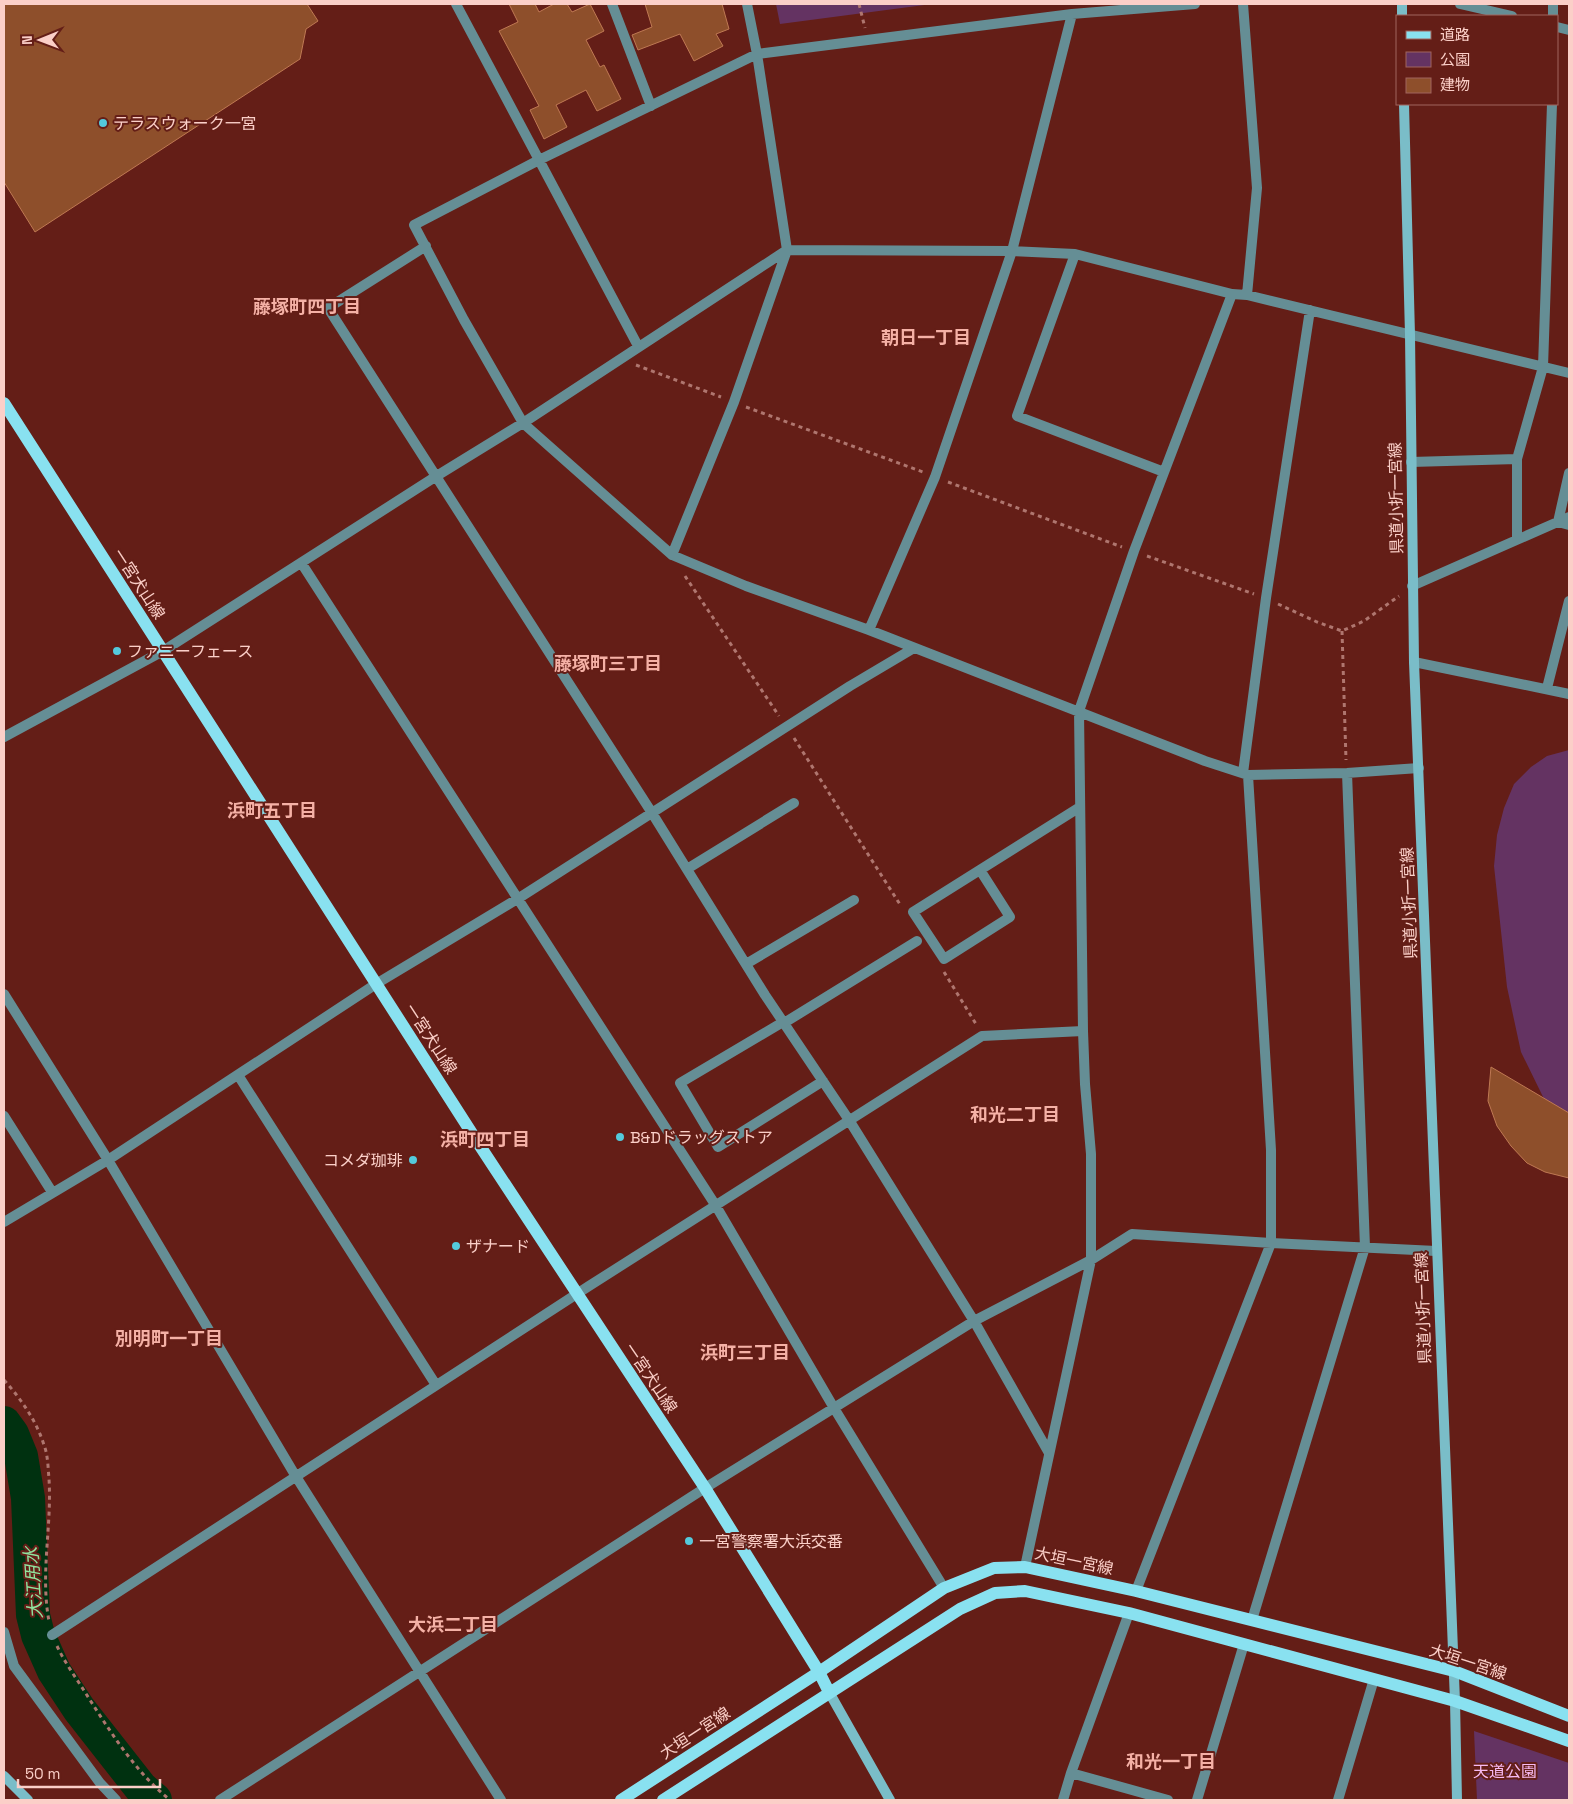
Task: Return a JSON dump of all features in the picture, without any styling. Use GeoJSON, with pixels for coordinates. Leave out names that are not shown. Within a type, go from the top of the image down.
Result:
{"type":"FeatureCollection","features":[{"type":"Feature","properties":{"kind":"main road","name":"県道小折一宮線"},"geometry":{"type":"LineString","coordinates":[[1404,105],[1410,335],[1414,662],[1454,1671],[1457,1800]]}},
{"type":"Feature","properties":{"kind":"main road","name":"一宮犬山線"},"geometry":{"type":"LineString","coordinates":[[4,403],[576,1294],[705,1488],[819,1672],[829,1692]]}},
{"type":"Feature","properties":{"kind":"main road","name":"大垣一宮線"},"geometry":{"type":"LineString","coordinates":[[621,1800],[819,1672],[944,1588],[994,1568],[1025,1567],[1136,1591],[1454,1671],[1569,1716]]}},
{"type":"Feature","properties":{"kind":"main road"},"geometry":{"type":"LineString","coordinates":[[663,1800],[960,1609],[995,1594],[1025,1591],[1129,1613],[1455,1701],[1569,1741]]}},
{"type":"Feature","properties":{"kind":"main road"},"geometry":{"type":"LineString","coordinates":[[829,1692],[890,1800]]}},
{"type":"Feature","properties":{"kind":"main road"},"geometry":{"type":"LineString","coordinates":[[4,1776],[28,1800]]}},
{"type":"Feature","properties":{"kind":"street"},"geometry":{"type":"LineString","coordinates":[[456,4],[638,346]]}},
{"type":"Feature","properties":{"kind":"street"},"geometry":{"type":"LineString","coordinates":[[612,4],[651,106]]}},
{"type":"Feature","properties":{"kind":"street"},"geometry":{"type":"LineString","coordinates":[[674,555],[734,402],[787,250],[757,54],[747,4]]}},
{"type":"Feature","properties":{"kind":"street"},"geometry":{"type":"LineString","coordinates":[[1194,4],[1072,14],[757,54],[540,160],[414,225],[464,320],[523,423],[674,555],[746,586],[870,630],[1205,761],[1245,774],[1346,773],[1419,768]]}},
{"type":"Feature","properties":{"kind":"street"},"geometry":{"type":"LineString","coordinates":[[1243,4],[1257,188],[1247,295]]}},
{"type":"Feature","properties":{"kind":"street"},"geometry":{"type":"LineString","coordinates":[[1460,4],[1508,15]]}},
{"type":"Feature","properties":{"kind":"street"},"geometry":{"type":"LineString","coordinates":[[870,630],[935,477],[1012,251],[1072,14]]}},
{"type":"Feature","properties":{"kind":"street"},"geometry":{"type":"LineString","coordinates":[[1517,539],[1517,459],[1543,367],[1552,105]]}},
{"type":"Feature","properties":{"kind":"street"},"geometry":{"type":"LineString","coordinates":[[426,246],[328,308],[652,813],[746,964],[849,1120],[974,1321],[1049,1453]]}},
{"type":"Feature","properties":{"kind":"street"},"geometry":{"type":"LineString","coordinates":[[4,737],[164,651],[435,477],[523,423],[787,250],[1012,251],[1075,254],[1232,294],[1247,295],[1569,373]]}},
{"type":"Feature","properties":{"kind":"street"},"geometry":{"type":"LineString","coordinates":[[1075,254],[1017,416],[1164,472]]}},
{"type":"Feature","properties":{"kind":"street"},"geometry":{"type":"LineString","coordinates":[[1025,1567],[1091,1260],[1091,1154],[1084,1084],[1079,711],[1134,551],[1232,294]]}},
{"type":"Feature","properties":{"kind":"street"},"geometry":{"type":"LineString","coordinates":[[1136,1591],[1271,1243],[1271,1150],[1245,774],[1266,598],[1310,310]]}},
{"type":"Feature","properties":{"kind":"street"},"geometry":{"type":"LineString","coordinates":[[1411,462],[1517,459]]}},
{"type":"Feature","properties":{"kind":"street"},"geometry":{"type":"LineString","coordinates":[[1558,522],[1569,473]]}},
{"type":"Feature","properties":{"kind":"street"},"geometry":{"type":"LineString","coordinates":[[1412,586],[1569,517]]}},
{"type":"Feature","properties":{"kind":"street"},"geometry":{"type":"LineString","coordinates":[[1558,522],[1569,525]]}},
{"type":"Feature","properties":{"kind":"street"},"geometry":{"type":"LineString","coordinates":[[302,564],[716,1206],[834,1408],[944,1588]]}},
{"type":"Feature","properties":{"kind":"street"},"geometry":{"type":"LineString","coordinates":[[1547,688],[1569,601]]}},
{"type":"Feature","properties":{"kind":"street"},"geometry":{"type":"LineString","coordinates":[[4,1222],[108,1160],[376,984],[519,898],[786,726],[914,648]]}},
{"type":"Feature","properties":{"kind":"street"},"geometry":{"type":"LineString","coordinates":[[1414,662],[1569,694]]}},
{"type":"Feature","properties":{"kind":"street"},"geometry":{"type":"LineString","coordinates":[[1252,1620],[1365,1247],[1346,773]]}},
{"type":"Feature","properties":{"kind":"street"},"geometry":{"type":"LineString","coordinates":[[687,869],[794,803]]}},
{"type":"Feature","properties":{"kind":"street"},"geometry":{"type":"LineString","coordinates":[[980,870],[1010,917],[944,960],[913,912],[1080,807]]}},
{"type":"Feature","properties":{"kind":"street"},"geometry":{"type":"LineString","coordinates":[[746,964],[854,900]]}},
{"type":"Feature","properties":{"kind":"street"},"geometry":{"type":"LineString","coordinates":[[823,1081],[718,1147],[680,1083],[917,941]]}},
{"type":"Feature","properties":{"kind":"street"},"geometry":{"type":"LineString","coordinates":[[4,994],[108,1160],[295,1476],[419,1674],[501,1800]]}},
{"type":"Feature","properties":{"kind":"street"},"geometry":{"type":"LineString","coordinates":[[52,1635],[576,1294],[982,1036],[1083,1030]]}},
{"type":"Feature","properties":{"kind":"street"},"geometry":{"type":"LineString","coordinates":[[238,1075],[436,1385]]}},
{"type":"Feature","properties":{"kind":"street"},"geometry":{"type":"LineString","coordinates":[[4,1116],[52,1192]]}},
{"type":"Feature","properties":{"kind":"street"},"geometry":{"type":"LineString","coordinates":[[220,1800],[419,1674],[705,1488],[974,1321],[1091,1260],[1132,1234],[1436,1251]]}},
{"type":"Feature","properties":{"kind":"street"},"geometry":{"type":"LineString","coordinates":[[1063,1800],[1071,1772],[1129,1613]]}},
{"type":"Feature","properties":{"kind":"street"},"geometry":{"type":"LineString","coordinates":[[4,1632],[14,1666],[100,1783],[116,1800]]}},
{"type":"Feature","properties":{"kind":"street"},"geometry":{"type":"LineString","coordinates":[[1197,1800],[1244,1644]]}},
{"type":"Feature","properties":{"kind":"street"},"geometry":{"type":"LineString","coordinates":[[1338,1800],[1374,1679]]}},
{"type":"Feature","properties":{"kind":"street"},"geometry":{"type":"LineString","coordinates":[[1071,1772],[1168,1800]]}},
{"type":"Feature","properties":{"kind":"path"},"geometry":{"type":"LineString","coordinates":[[859,4],[868,40]]}},
{"type":"Feature","properties":{"kind":"path"},"geometry":{"type":"LineString","coordinates":[[619,359],[1134,551],[1266,598],[1317,622],[1342,630],[1364,621],[1412,586]]}},
{"type":"Feature","properties":{"kind":"path"},"geometry":{"type":"LineString","coordinates":[[674,555],[679,567],[786,726],[902,907]]}},
{"type":"Feature","properties":{"kind":"path"},"geometry":{"type":"LineString","coordinates":[[1342,630],[1346,773]]}},
{"type":"Feature","properties":{"kind":"path"},"geometry":{"type":"LineString","coordinates":[[944,971],[982,1036]]}},
{"type":"Feature","properties":{"kind":"path"},"geometry":{"type":"LineString","coordinates":[[4,1380],[17,1395],[32,1418],[46,1453],[50,1500],[45,1591],[52,1635],[61,1654],[121,1746],[170,1800]]}},
{"type":"Feature","properties":{"kind":"green space"},"geometry":{"type":"Polygon","coordinates":[[[776,4],[932,4],[780,24],[776,4]]]}},
{"type":"Feature","properties":{"kind":"green space"},"geometry":{"type":"Polygon","coordinates":[[[1569,750],[1569,1128],[1547,1105],[1521,1052],[1507,987],[1494,866],[1497,835],[1504,808],[1514,784],[1531,767],[1547,756],[1569,750]]]}},
{"type":"Feature","properties":{"kind":"green space","name":"天道公園"},"geometry":{"type":"Polygon","coordinates":[[[1474,1731],[1569,1763],[1569,1800],[1477,1800],[1474,1731]]]}},
{"type":"Feature","properties":{"kind":"building","name":"テラスウォーク一宮"},"geometry":{"type":"Polygon","coordinates":[[[4,4],[307,4],[318,21],[306,29],[300,59],[35,232],[4,182],[4,4]]]}},
{"type":"Feature","properties":{"kind":"building"},"geometry":{"type":"Polygon","coordinates":[[[509,4],[535,4],[539,12],[554,4],[567,4],[572,12],[590,4],[604,31],[586,40],[600,67],[604,65],[621,99],[597,111],[586,90],[556,105],[567,127],[544,139],[530,110],[539,106],[499,31],[518,22],[509,4]]]}},
{"type":"Feature","properties":{"kind":"building"},"geometry":{"type":"Polygon","coordinates":[[[645,4],[722,4],[729,29],[716,34],[723,46],[694,61],[680,34],[638,50],[632,35],[652,27],[645,4]]]}},
{"type":"Feature","properties":{"kind":"building"},"geometry":{"type":"Polygon","coordinates":[[[1491,1067],[1569,1113],[1569,1178],[1545,1172],[1527,1163],[1511,1146],[1497,1126],[1488,1101],[1491,1067]]]}},
{"type":"Feature","properties":{"kind":"waterway","name":"大江用水"},"geometry":{"type":"LineString","coordinates":[[4,1423],[12,1434],[21,1456],[28,1498],[33,1615],[38,1635],[54,1671],[79,1709],[141,1788],[155,1800]]}},
{"type":"Feature","properties":{"kind":"place","name":"テラスウォーク一宮"},"geometry":{"type":"Point","coordinates":[103,123]}},
{"type":"Feature","properties":{"kind":"place","name":"ファニーフェース"},"geometry":{"type":"Point","coordinates":[117,651]}},
{"type":"Feature","properties":{"kind":"place","name":"B&Dドラッグストア"},"geometry":{"type":"Point","coordinates":[620,1137]}},
{"type":"Feature","properties":{"kind":"place","name":"コメダ珈琲"},"geometry":{"type":"Point","coordinates":[413,1160]}},
{"type":"Feature","properties":{"kind":"place","name":"ザナード"},"geometry":{"type":"Point","coordinates":[456,1246]}},
{"type":"Feature","properties":{"kind":"place","name":"一宮警察署大浜交番"},"geometry":{"type":"Point","coordinates":[689,1541]}},
{"type":"Feature","properties":{"kind":"district","name":"藤塚町四丁目"},"geometry":{"type":"Point","coordinates":[307,306]}},
{"type":"Feature","properties":{"kind":"district","name":"朝日一丁目"},"geometry":{"type":"Point","coordinates":[926,337]}},
{"type":"Feature","properties":{"kind":"district","name":"藤塚町三丁目"},"geometry":{"type":"Point","coordinates":[608,663]}},
{"type":"Feature","properties":{"kind":"district","name":"浜町五丁目"},"geometry":{"type":"Point","coordinates":[272,810]}},
{"type":"Feature","properties":{"kind":"district","name":"和光二丁目"},"geometry":{"type":"Point","coordinates":[1015,1114]}},
{"type":"Feature","properties":{"kind":"district","name":"浜町四丁目"},"geometry":{"type":"Point","coordinates":[485,1139]}},
{"type":"Feature","properties":{"kind":"district","name":"別明町一丁目"},"geometry":{"type":"Point","coordinates":[169,1338]}},
{"type":"Feature","properties":{"kind":"district","name":"浜町三丁目"},"geometry":{"type":"Point","coordinates":[745,1352]}},
{"type":"Feature","properties":{"kind":"district","name":"大浜二丁目"},"geometry":{"type":"Point","coordinates":[453,1624]}},
{"type":"Feature","properties":{"kind":"district","name":"和光一丁目"},"geometry":{"type":"Point","coordinates":[1171,1761]}}]}
